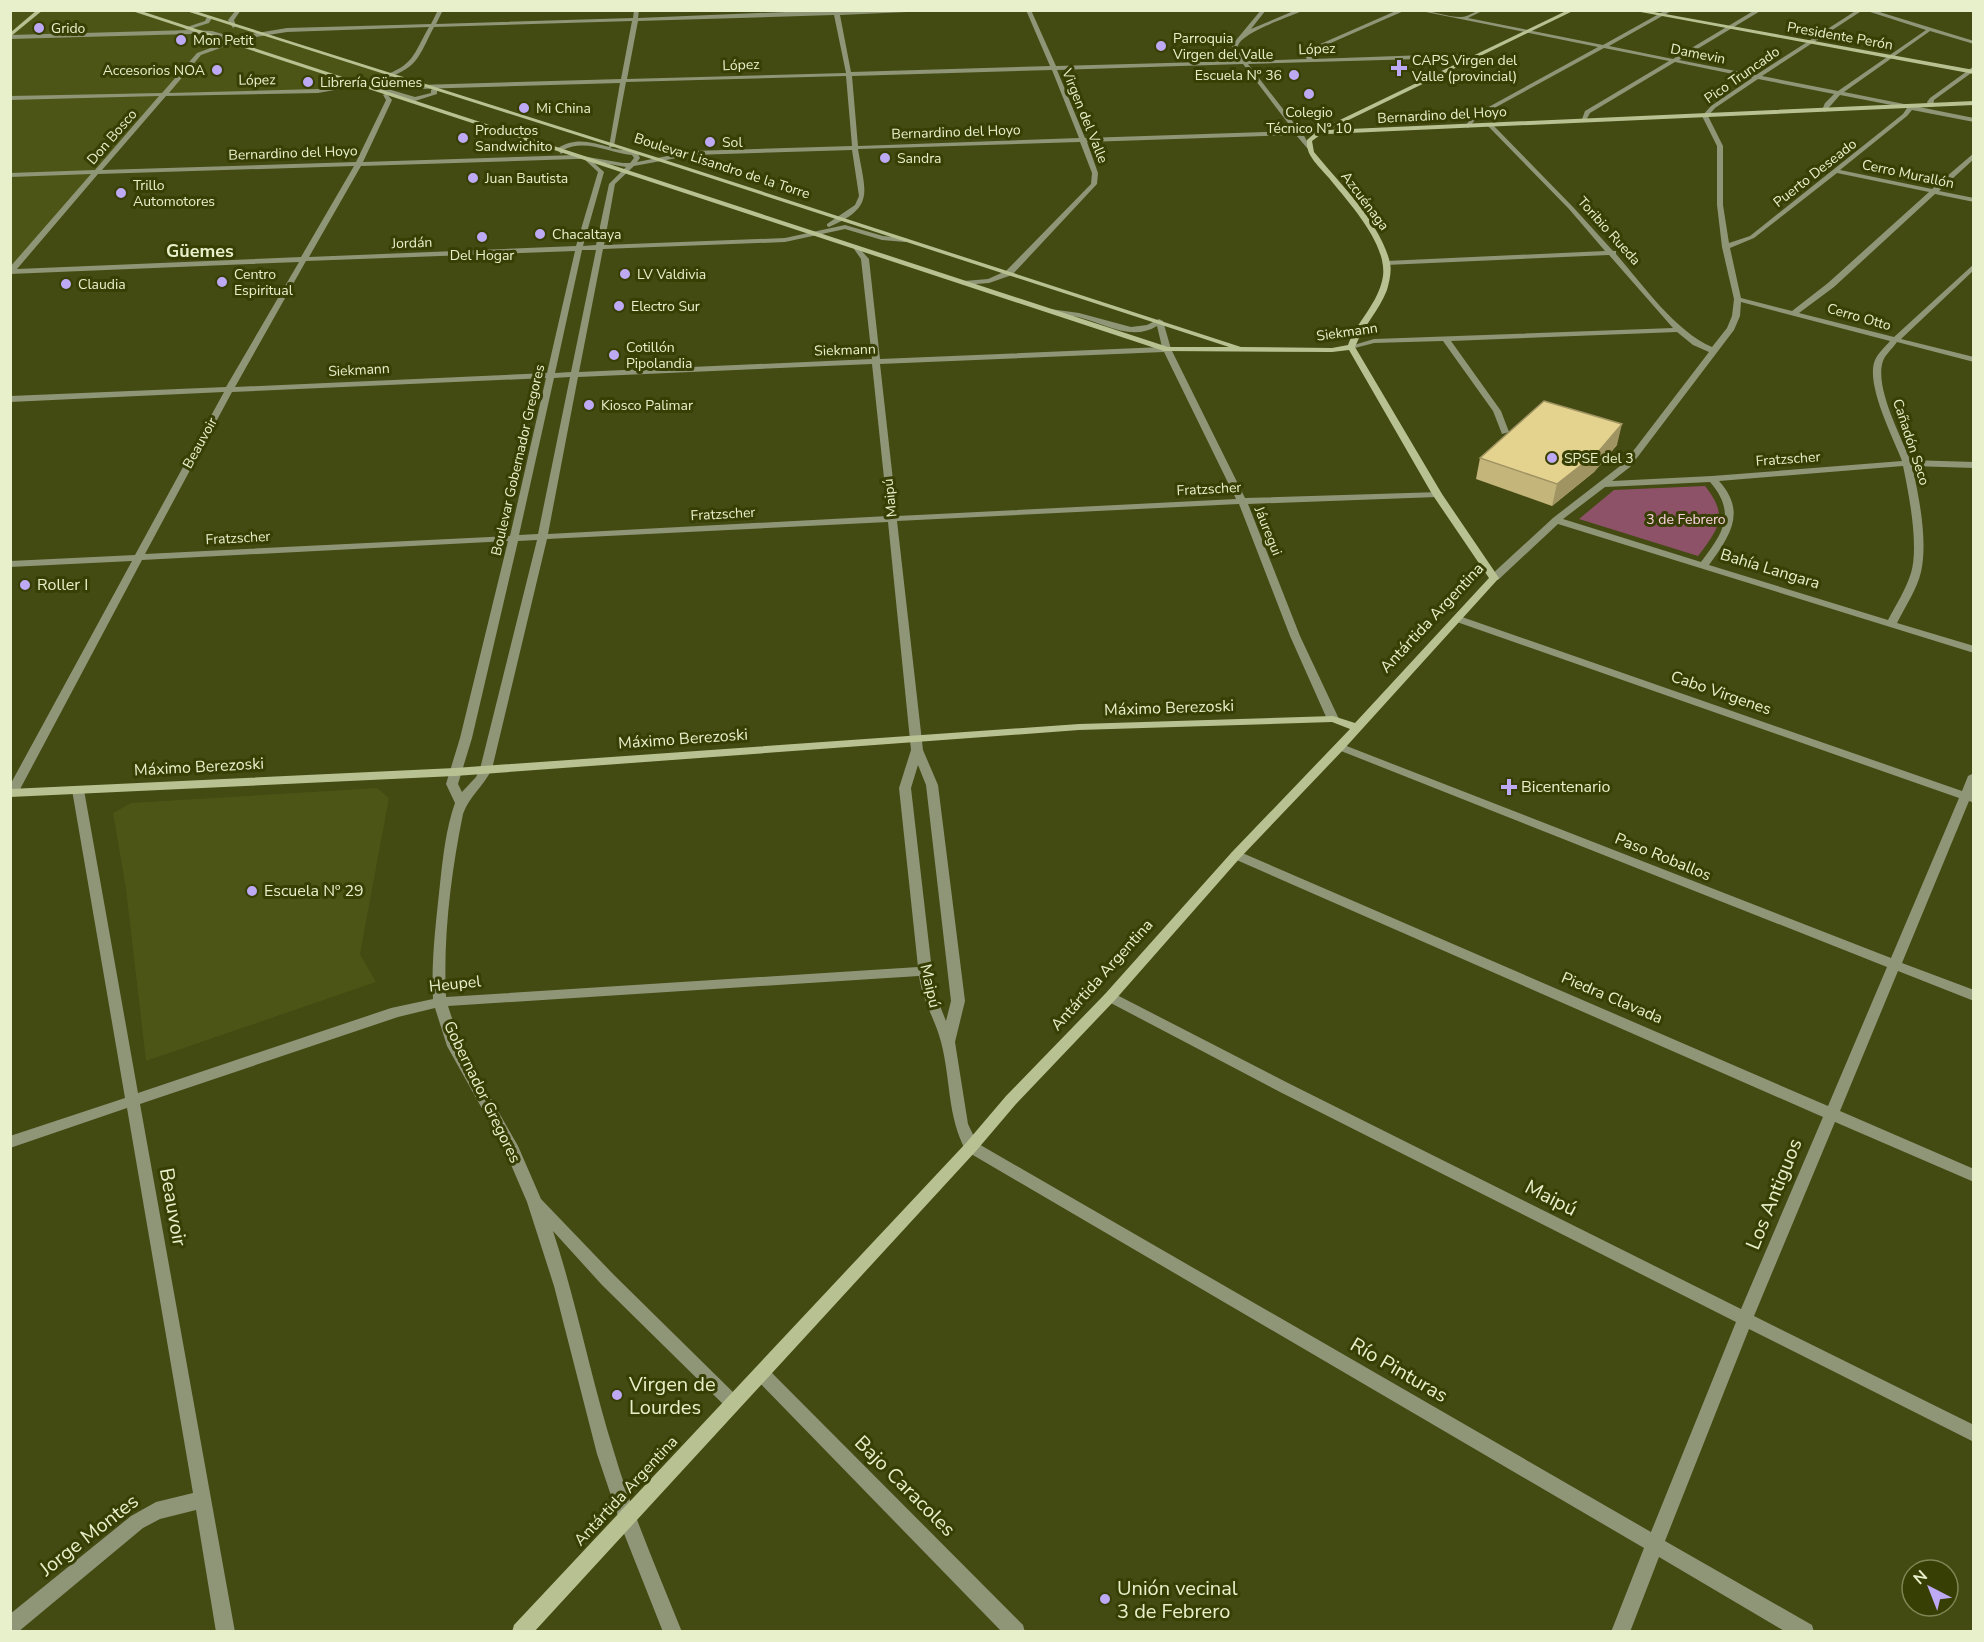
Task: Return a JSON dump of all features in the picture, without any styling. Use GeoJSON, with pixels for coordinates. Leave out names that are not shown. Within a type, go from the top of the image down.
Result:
{"type":"FeatureCollection","features":[{"type":"Feature","properties":{"kind":"street"},"geometry":{"type":"LineString","coordinates":[[10,36],[41,10]]}},
{"type":"Feature","properties":{"kind":"street"},"geometry":{"type":"LineString","coordinates":[[131,10],[354,85]]}},
{"type":"Feature","properties":{"kind":"street","name":"Boulevar Lisandro de la Torre"},"geometry":{"type":"LineString","coordinates":[[185,10],[233,26],[248,35],[260,34],[660,160],[1249,351]]}},
{"type":"Feature","properties":{"kind":"street"},"geometry":{"type":"LineString","coordinates":[[233,26],[231,20],[239,10]]}},
{"type":"Feature","properties":{"kind":"street"},"geometry":{"type":"LineString","coordinates":[[366,86],[401,71],[411,64],[441,10]]}},
{"type":"Feature","properties":{"kind":"street"},"geometry":{"type":"LineString","coordinates":[[611,146],[637,10]]}},
{"type":"Feature","properties":{"kind":"street"},"geometry":{"type":"LineString","coordinates":[[260,34],[287,30],[950,10]]}},
{"type":"Feature","properties":{"kind":"street","name":"Virgen del Valle"},"geometry":{"type":"LineString","coordinates":[[1009,273],[1094,184],[1095,173],[1028,10]]}},
{"type":"Feature","properties":{"kind":"street"},"geometry":{"type":"LineString","coordinates":[[1243,63],[1235,50],[1235,45],[1264,10]]}},
{"type":"Feature","properties":{"kind":"street"},"geometry":{"type":"LineString","coordinates":[[1245,33],[1302,10]]}},
{"type":"Feature","properties":{"kind":"street"},"geometry":{"type":"LineString","coordinates":[[1311,61],[1304,53],[1404,10]]}},
{"type":"Feature","properties":{"kind":"street","name":"Damevin"},"geometry":{"type":"LineString","coordinates":[[1418,10],[1974,120]]}},
{"type":"Feature","properties":{"kind":"street"},"geometry":{"type":"LineString","coordinates":[[1463,19],[1482,10]]}},
{"type":"Feature","properties":{"kind":"street"},"geometry":{"type":"LineString","coordinates":[[1308,147],[1311,139],[1319,132],[1573,10]]}},
{"type":"Feature","properties":{"kind":"street","name":"Presidente Perón"},"geometry":{"type":"LineString","coordinates":[[1632,10],[1972,70]]}},
{"type":"Feature","properties":{"kind":"street"},"geometry":{"type":"LineString","coordinates":[[1468,126],[1476,116],[1671,10]]}},
{"type":"Feature","properties":{"kind":"street"},"geometry":{"type":"LineString","coordinates":[[1583,121],[1587,112],[1760,10]]}},
{"type":"Feature","properties":{"kind":"street"},"geometry":{"type":"LineString","coordinates":[[1863,10],[1974,43]]}},
{"type":"Feature","properties":{"kind":"street","name":"Pico Truncado"},"geometry":{"type":"LineString","coordinates":[[1738,299],[1726,247],[1720,205],[1720,146],[1705,116],[1713,107],[1756,77],[1863,10]]}},
{"type":"Feature","properties":{"kind":"street"},"geometry":{"type":"LineString","coordinates":[[814,235],[858,206],[862,200],[849,74],[836,12]]}},
{"type":"Feature","properties":{"kind":"street"},"geometry":{"type":"LineString","coordinates":[[162,33],[207,22],[208,18]]}},
{"type":"Feature","properties":{"kind":"street"},"geometry":{"type":"LineString","coordinates":[[1826,110],[1827,104],[1839,93],[1929,30]]}},
{"type":"Feature","properties":{"kind":"street"},"geometry":{"type":"LineString","coordinates":[[10,36],[198,32],[212,33],[229,39],[248,35]]}},
{"type":"Feature","properties":{"kind":"street","name":"Don Bosco"},"geometry":{"type":"LineString","coordinates":[[11,272],[199,54],[248,35]]}},
{"type":"Feature","properties":{"kind":"street"},"geometry":{"type":"LineString","coordinates":[[199,54],[210,43],[209,36]]}},
{"type":"Feature","properties":{"kind":"street","name":"López"},"geometry":{"type":"LineString","coordinates":[[10,99],[318,91],[354,85],[366,86],[391,80],[425,87],[1454,56],[1474,58]]}},
{"type":"Feature","properties":{"kind":"street","name":"Azcuénaga"},"geometry":{"type":"LineString","coordinates":[[1243,63],[1379,242],[1386,264]]}},
{"type":"Feature","properties":{"kind":"street"},"geometry":{"type":"LineString","coordinates":[[1931,106],[1932,99],[1972,70]]}},
{"type":"Feature","properties":{"kind":"street"},"geometry":{"type":"LineString","coordinates":[[366,86],[415,99],[435,94],[434,90]]}},
{"type":"Feature","properties":{"kind":"street"},"geometry":{"type":"LineString","coordinates":[[366,86],[386,95],[1167,349]]}},
{"type":"Feature","properties":{"kind":"street","name":"Beauvoir"},"geometry":{"type":"LineString","coordinates":[[11,793],[229,390],[359,163],[389,100],[386,95]]}},
{"type":"Feature","properties":{"kind":"street","name":"Bernardino del Hoyo"},"geometry":{"type":"LineString","coordinates":[[10,175],[576,157],[592,157],[616,165],[633,165],[693,153],[1296,133],[1974,103]]}},
{"type":"Feature","properties":{"kind":"street","name":"Puerto Deseado"},"geometry":{"type":"LineString","coordinates":[[1726,247],[1752,237],[1837,171],[1905,115],[1911,107]]}},
{"type":"Feature","properties":{"kind":"street","name":"Toribio Rueda"},"geometry":{"type":"LineString","coordinates":[[1490,125],[1613,253],[1680,330],[1696,343],[1712,350]]}},
{"type":"Feature","properties":{"kind":"street"},"geometry":{"type":"LineString","coordinates":[[461,802],[481,782],[486,769],[543,536],[612,184],[633,165],[637,158],[635,153],[615,151],[581,142],[565,146],[560,149],[561,152]]}},
{"type":"Feature","properties":{"kind":"street"},"geometry":{"type":"LineString","coordinates":[[1794,313],[1832,285],[1974,155]]}},
{"type":"Feature","properties":{"kind":"street","name":"Boulevar Gobernador Gregores"},"geometry":{"type":"LineString","coordinates":[[455,772],[466,738],[514,537],[579,249],[601,171],[586,160]]}},
{"type":"Feature","properties":{"kind":"street","name":"Cerro Murallón"},"geometry":{"type":"LineString","coordinates":[[1837,171],[1974,200]]}},
{"type":"Feature","properties":{"kind":"street","name":"Jordán"},"geometry":{"type":"LineString","coordinates":[[11,272],[785,240],[845,227],[882,238],[905,240]]}},
{"type":"Feature","properties":{"kind":"street","name":"Maipú"},"geometry":{"type":"LineString","coordinates":[[858,249],[865,259],[917,745],[932,785],[958,1001],[948,1042]]}},
{"type":"Feature","properties":{"kind":"street"},"geometry":{"type":"LineString","coordinates":[[1494,578],[1437,494],[1351,347],[1355,332],[1380,298],[1387,274],[1386,264],[1613,253]]}},
{"type":"Feature","properties":{"kind":"street","name":"Cañadón Seco"},"geometry":{"type":"LineString","coordinates":[[1892,623],[1916,573],[1916,504],[1907,463],[1879,390],[1877,375],[1880,360],[1894,341],[1974,266]]}},
{"type":"Feature","properties":{"kind":"street"},"geometry":{"type":"LineString","coordinates":[[964,283],[989,281],[1009,273]]}},
{"type":"Feature","properties":{"kind":"street","name":"Cerro Otto"},"geometry":{"type":"LineString","coordinates":[[1738,299],[1974,360]]}},
{"type":"Feature","properties":{"kind":"street","name":"Antártida Argentina"},"geometry":{"type":"LineString","coordinates":[[521,1632],[971,1147],[1011,1100],[1110,997],[1236,855],[1340,747],[1494,578],[1556,520],[1627,465],[1712,350],[1731,328],[1736,316],[1738,299]]}},
{"type":"Feature","properties":{"kind":"street"},"geometry":{"type":"LineString","coordinates":[[1046,310],[1084,316],[1132,330],[1152,327],[1159,321]]}},
{"type":"Feature","properties":{"kind":"street","name":"Jáuregui"},"geometry":{"type":"LineString","coordinates":[[1159,321],[1167,349],[1242,501],[1295,636],[1333,719]]}},
{"type":"Feature","properties":{"kind":"street","name":"Siekmann"},"geometry":{"type":"LineString","coordinates":[[10,399],[1167,349],[1332,350],[1374,341],[1680,330]]}},
{"type":"Feature","properties":{"kind":"street"},"geometry":{"type":"LineString","coordinates":[[1445,338],[1497,411],[1505,432]]}},
{"type":"Feature","properties":{"kind":"street","name":"Fratzscher"},"geometry":{"type":"LineString","coordinates":[[1604,484],[1712,479],[1907,463],[1974,465]]}},
{"type":"Feature","properties":{"kind":"street"},"geometry":{"type":"LineString","coordinates":[[1704,565],[1722,539],[1729,519],[1727,498],[1712,479]]}},
{"type":"Feature","properties":{"kind":"street","name":"Fratzscher"},"geometry":{"type":"LineString","coordinates":[[10,564],[1242,501],[1437,494]]}},
{"type":"Feature","properties":{"kind":"street","name":"Bahía Langara"},"geometry":{"type":"LineString","coordinates":[[1556,520],[1974,650]]}},
{"type":"Feature","properties":{"kind":"street","name":"Cabo Virgenes"},"geometry":{"type":"LineString","coordinates":[[1458,618],[1969,797]]}},
{"type":"Feature","properties":{"kind":"street","name":"Máximo Berezoski"},"geometry":{"type":"LineString","coordinates":[[11,793],[455,772],[917,745],[1079,727],[1333,719],[1357,728]]}},
{"type":"Feature","properties":{"kind":"street","name":"Maipú"},"geometry":{"type":"LineString","coordinates":[[917,745],[905,788],[925,971],[929,996],[948,1042],[961,1124],[971,1147]]}},
{"type":"Feature","properties":{"kind":"street","name":"Paso Roballos"},"geometry":{"type":"LineString","coordinates":[[1340,747],[1974,996]]}},
{"type":"Feature","properties":{"kind":"street","name":"Gobernador Gregores"},"geometry":{"type":"LineString","coordinates":[[455,772],[452,784],[461,802],[448,866],[440,1002],[448,1029],[465,1065],[495,1116],[535,1201],[567,1297],[598,1430],[627,1519],[673,1632]]}},
{"type":"Feature","properties":{"kind":"street","name":"Los Antiguos"},"geometry":{"type":"LineString","coordinates":[[1620,1632],[1830,1112],[1969,797],[1974,776]]}},
{"type":"Feature","properties":{"kind":"street","name":"Beauvoir"},"geometry":{"type":"LineString","coordinates":[[78,790],[226,1632]]}},
{"type":"Feature","properties":{"kind":"street","name":"Piedra Clavada"},"geometry":{"type":"LineString","coordinates":[[1236,855],[1974,1176]]}},
{"type":"Feature","properties":{"kind":"street","name":"Heupel"},"geometry":{"type":"LineString","coordinates":[[10,1142],[396,1012],[440,1002],[925,971]]}},
{"type":"Feature","properties":{"kind":"street","name":"Maipú"},"geometry":{"type":"LineString","coordinates":[[1110,997],[1974,1434]]}},
{"type":"Feature","properties":{"kind":"street","name":"Río Pinturas"},"geometry":{"type":"LineString","coordinates":[[971,1147],[1805,1632]]}},
{"type":"Feature","properties":{"kind":"street","name":"Gobernador Gregores"},"geometry":{"type":"LineString","coordinates":[[535,1201],[608,1280],[733,1403]]}},
{"type":"Feature","properties":{"kind":"street","name":"Bajo Caracoles"},"geometry":{"type":"LineString","coordinates":[[761,1373],[1016,1632]]}},
{"type":"Feature","properties":{"kind":"street","name":"Jorge Montes"},"geometry":{"type":"LineString","coordinates":[[10,1626],[136,1522],[156,1511],[204,1499]]}},
{"type":"Feature","properties":{"kind":"shaded area"},"geometry":{"type":"Polygon","coordinates":[[[11,11],[239,11],[232,18],[233,26],[389,75],[330,90],[166,94],[11,272],[11,11]]]}},
{"type":"Feature","properties":{"kind":"shaded area"},"geometry":{"type":"Polygon","coordinates":[[[377,788],[389,798],[360,954],[376,982],[146,1061],[126,889],[113,813],[131,803],[377,788]]]}},
{"type":"Feature","properties":{"kind":"green space","name":"3 de Febrero"},"geometry":{"type":"Polygon","coordinates":[[[1705,486],[1719,514],[1716,529],[1698,556],[1579,519],[1614,490],[1705,486]]]}},
{"type":"Feature","properties":{"kind":"building"},"geometry":{"type":"Polygon","coordinates":[[[1544,401],[1622,424],[1599,451],[1557,484],[1480,458],[1544,401]]]}},
{"type":"Feature","properties":{"kind":"place","name":"Grido"},"geometry":{"type":"Point","coordinates":[39,28]}},
{"type":"Feature","properties":{"kind":"place","name":"Mon Petit"},"geometry":{"type":"Point","coordinates":[181,40]}},
{"type":"Feature","properties":{"kind":"place","name":"Parroquia Virgen del Valle"},"geometry":{"type":"Point","coordinates":[1161,46]}},
{"type":"Feature","properties":{"kind":"place","name":"CAPS Virgen del Valle (provincial)"},"geometry":{"type":"Point","coordinates":[1399,68]}},
{"type":"Feature","properties":{"kind":"place","name":"Accesorios NOA"},"geometry":{"type":"Point","coordinates":[217,70]}},
{"type":"Feature","properties":{"kind":"place","name":"Escuela Nº 36"},"geometry":{"type":"Point","coordinates":[1294,75]}},
{"type":"Feature","properties":{"kind":"place","name":"Librería Güemes"},"geometry":{"type":"Point","coordinates":[308,82]}},
{"type":"Feature","properties":{"kind":"place","name":"Colegio Técnico Nº 10"},"geometry":{"type":"Point","coordinates":[1309,94]}},
{"type":"Feature","properties":{"kind":"place","name":"Mi China"},"geometry":{"type":"Point","coordinates":[524,108]}},
{"type":"Feature","properties":{"kind":"place","name":"Productos Sandwichito"},"geometry":{"type":"Point","coordinates":[463,138]}},
{"type":"Feature","properties":{"kind":"place","name":"Sol"},"geometry":{"type":"Point","coordinates":[710,142]}},
{"type":"Feature","properties":{"kind":"place","name":"Sandra"},"geometry":{"type":"Point","coordinates":[885,158]}},
{"type":"Feature","properties":{"kind":"place","name":"Juan Bautista"},"geometry":{"type":"Point","coordinates":[473,178]}},
{"type":"Feature","properties":{"kind":"place","name":"Trillo Automotores"},"geometry":{"type":"Point","coordinates":[121,193]}},
{"type":"Feature","properties":{"kind":"place","name":"Chacaltaya"},"geometry":{"type":"Point","coordinates":[540,234]}},
{"type":"Feature","properties":{"kind":"place","name":"Del Hogar"},"geometry":{"type":"Point","coordinates":[482,237]}},
{"type":"Feature","properties":{"kind":"place","name":"LV Valdivia"},"geometry":{"type":"Point","coordinates":[625,274]}},
{"type":"Feature","properties":{"kind":"place","name":"Centro Espiritual"},"geometry":{"type":"Point","coordinates":[222,282]}},
{"type":"Feature","properties":{"kind":"place","name":"Claudia"},"geometry":{"type":"Point","coordinates":[66,284]}},
{"type":"Feature","properties":{"kind":"place","name":"Electro Sur"},"geometry":{"type":"Point","coordinates":[619,306]}},
{"type":"Feature","properties":{"kind":"place","name":"Cotillón Pipolandia"},"geometry":{"type":"Point","coordinates":[614,355]}},
{"type":"Feature","properties":{"kind":"place","name":"Kiosco Palimar"},"geometry":{"type":"Point","coordinates":[589,405]}},
{"type":"Feature","properties":{"kind":"place","name":"SPSE del 3"},"geometry":{"type":"Point","coordinates":[1552,458]}},
{"type":"Feature","properties":{"kind":"place","name":"Roller I"},"geometry":{"type":"Point","coordinates":[25,585]}},
{"type":"Feature","properties":{"kind":"place","name":"Bicentenario"},"geometry":{"type":"Point","coordinates":[1509,787]}},
{"type":"Feature","properties":{"kind":"place","name":"Escuela Nº 29"},"geometry":{"type":"Point","coordinates":[252,891]}},
{"type":"Feature","properties":{"kind":"place","name":"Virgen de Lourdes"},"geometry":{"type":"Point","coordinates":[617,1395]}},
{"type":"Feature","properties":{"kind":"place","name":"Unión vecinal 3 de Febrero"},"geometry":{"type":"Point","coordinates":[1105,1599]}},
{"type":"Feature","properties":{"kind":"district","name":"Güemes"},"geometry":{"type":"Point","coordinates":[200,251]}}]}
